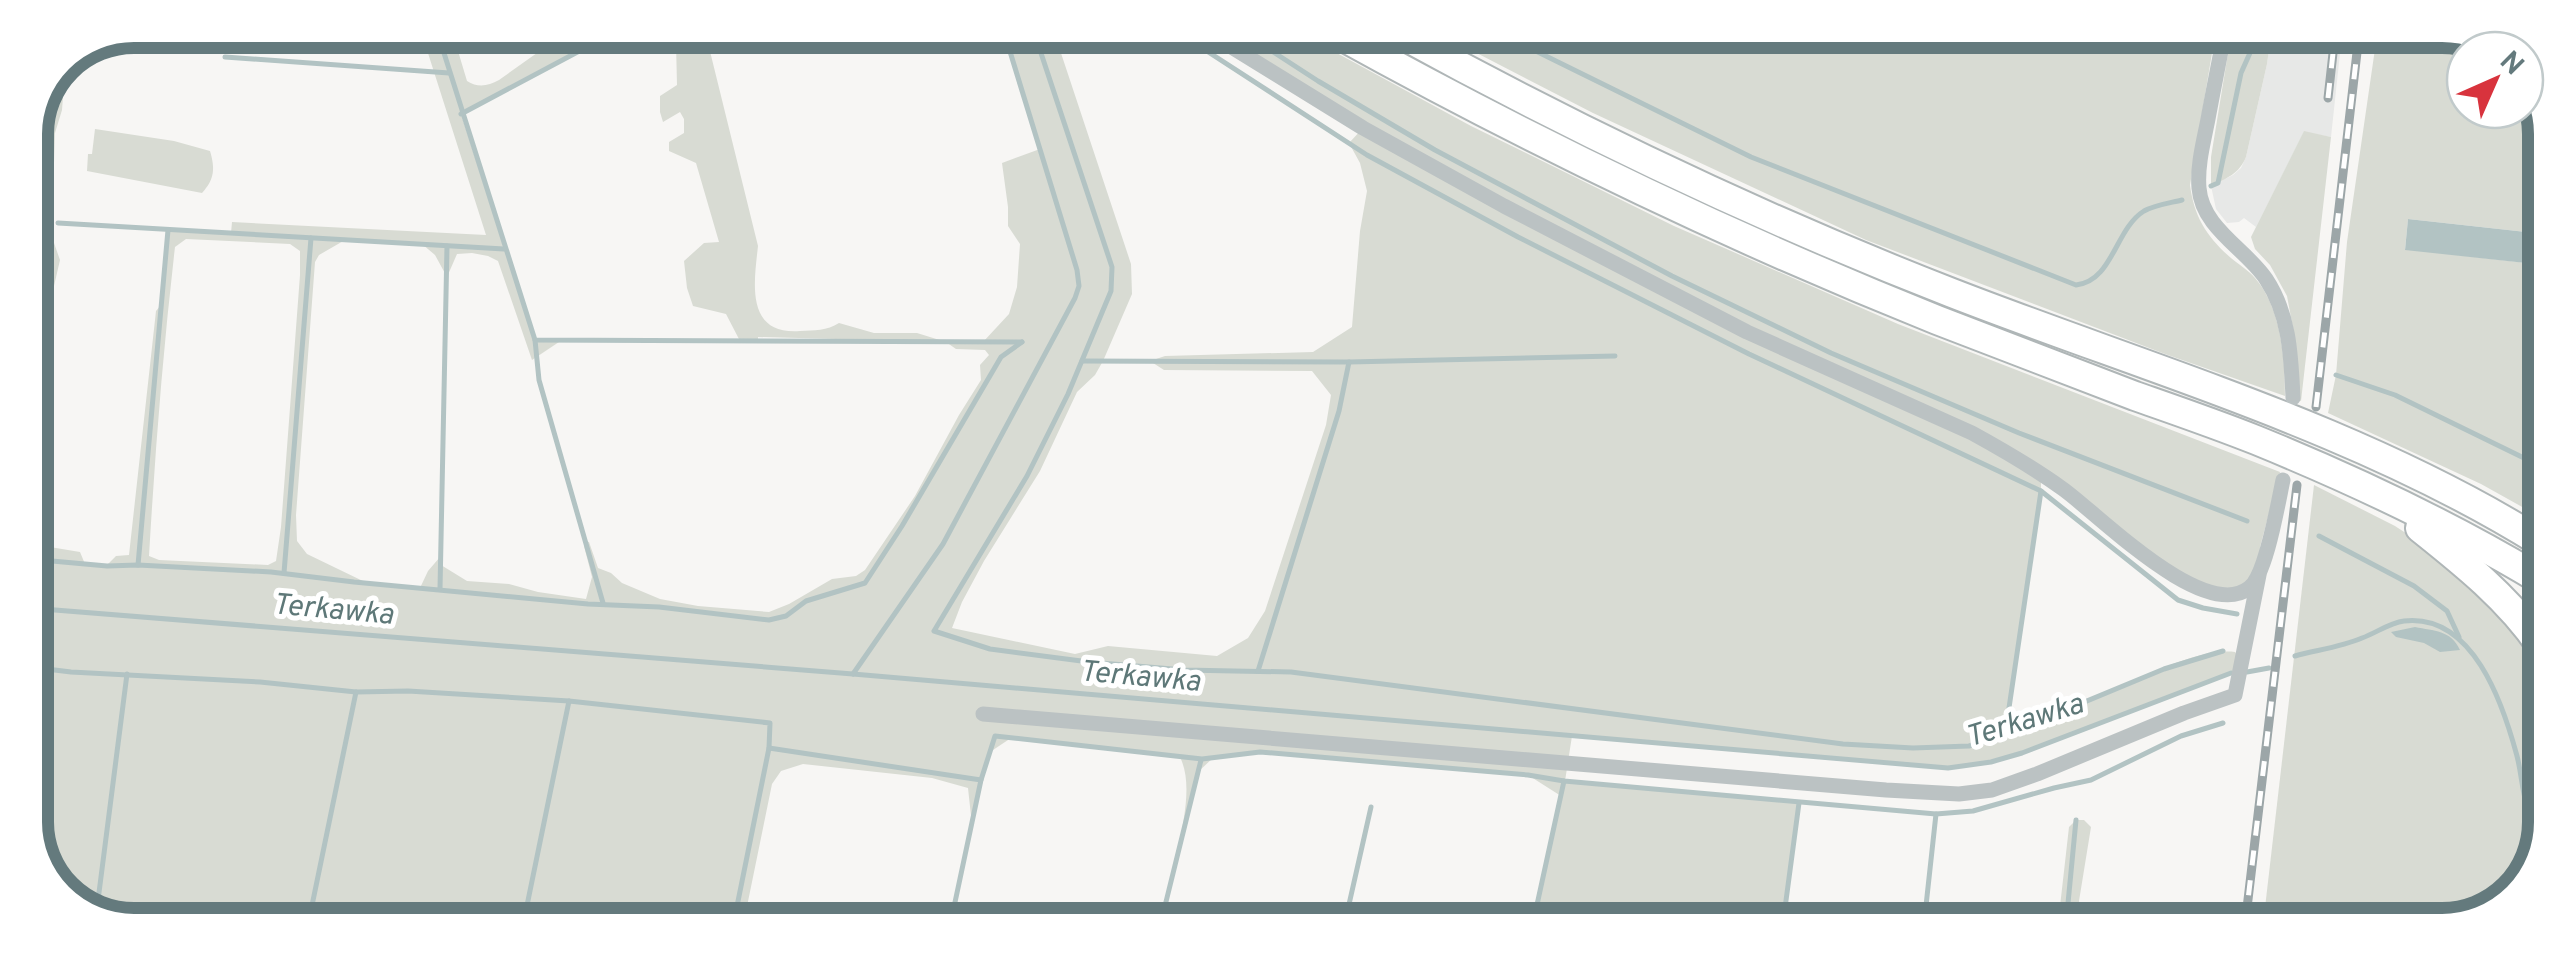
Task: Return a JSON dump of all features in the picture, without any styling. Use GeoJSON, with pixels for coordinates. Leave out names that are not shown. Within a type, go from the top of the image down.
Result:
{"type":"FeatureCollection","features":[{"type":"Feature","properties":{"kind":"highway"},"geometry":{"type":"LineString","coordinates":[[1364,48],[1680,210],[1809,267],[2070,372],[2252,438],[2372,490],[2528,573]]}},
{"type":"Feature","properties":{"kind":"highway"},"geometry":{"type":"LineString","coordinates":[[1427,48],[1567,122],[1799,229],[1966,298],[2299,423],[2432,483],[2528,536]]}},
{"type":"Feature","properties":{"kind":"highway"},"geometry":{"type":"LineString","coordinates":[[2372,490],[2481,578],[2528,629]]}},
{"type":"Feature","properties":{"kind":"street"},"geometry":{"type":"LineString","coordinates":[[1235,48],[1363,128],[1504,206],[1748,332],[1986,441],[2052,482],[2143,556],[2178,578],[2226,594],[2244,592],[2260,575]]}},
{"type":"Feature","properties":{"kind":"street"},"geometry":{"type":"LineString","coordinates":[[2222,48],[2199,189],[2204,208],[2219,230],[2264,276],[2277,298],[2286,322],[2293,398]]}},
{"type":"Feature","properties":{"kind":"street"},"geometry":{"type":"LineString","coordinates":[[983,714],[1886,790],[1983,792],[2235,695],[2284,480]]}},
{"type":"Feature","properties":{"kind":"shaded area"},"geometry":{"type":"Polygon","coordinates":[[[290,48],[457,48],[467,81],[483,85],[499,80],[544,48],[585,48],[461,114],[534,340],[562,340],[532,360],[498,261],[488,256],[457,254],[447,277],[435,255],[422,244],[345,240],[319,255],[315,262],[297,541],[307,554],[367,583],[420,588],[440,557],[441,565],[467,581],[509,584],[586,599],[592,577],[585,541],[589,542],[598,568],[660,599],[769,612],[832,579],[856,576],[865,570],[915,496],[981,380],[980,365],[989,355],[985,350],[956,349],[946,342],[983,342],[1009,314],[1017,287],[1020,244],[1008,226],[1002,163],[1040,149],[1009,48],[1059,48],[1131,264],[1132,294],[1103,361],[1077,392],[1040,471],[984,561],[952,628],[1075,654],[1108,646],[1217,656],[1248,638],[1265,611],[1326,425],[1331,395],[1312,371],[1164,370],[1150,361],[1165,356],[1313,352],[1352,327],[1367,191],[1360,163],[1349,143],[1363,128],[1233,48],[1328,48],[1471,126],[1674,226],[1898,324],[2280,472],[2260,547],[2262,566],[2244,591],[2196,587],[2041,474],[2005,735],[2190,658],[2235,652],[2241,661],[2238,673],[2022,753],[1991,762],[1948,767],[1572,736],[1565,781],[1799,803],[1785,908],[1536,908],[1561,796],[1528,775],[1260,752],[1214,757],[1199,771],[1179,849],[1186,790],[1180,757],[1011,738],[990,752],[972,825],[968,788],[932,778],[803,764],[781,771],[772,784],[747,908],[134,908],[95,899],[65,874],[50,844],[48,547],[80,552],[85,564],[106,566],[116,556],[129,555],[168,230],[231,233],[232,222],[486,235],[427,50],[290,48]],[[186,239],[175,247],[149,556],[159,560],[268,565],[276,561],[300,251],[290,244],[186,239]]]}},
{"type":"Feature","properties":{"kind":"shaded area"},"geometry":{"type":"Polygon","coordinates":[[[676,48],[709,48],[758,246],[755,290],[761,316],[782,330],[820,330],[839,323],[874,333],[917,333],[946,342],[758,337],[758,341],[740,341],[726,314],[693,306],[684,261],[704,243],[719,242],[696,163],[669,151],[669,142],[684,133],[684,119],[680,112],[663,122],[660,112],[660,96],[677,85],[676,48]]]}},
{"type":"Feature","properties":{"kind":"shaded area"},"geometry":{"type":"Polygon","coordinates":[[[1467,48],[2213,48],[2190,185],[2192,196],[2198,217],[2209,234],[2255,278],[2271,304],[2282,349],[2285,396],[1866,240],[1593,113],[1467,48]]]}},
{"type":"Feature","properties":{"kind":"shaded area"},"geometry":{"type":"Polygon","coordinates":[[[2229,48],[2269,48],[2243,163],[2236,172],[2211,186],[2211,157],[2229,48]]]}},
{"type":"Feature","properties":{"kind":"shaded area"},"geometry":{"type":"Polygon","coordinates":[[[2269,48],[2341,48],[2331,137],[2304,132],[2256,227],[2244,218],[2227,223],[2216,209],[2211,186],[2241,168],[2269,48]]]}},
{"type":"Feature","properties":{"kind":"shaded area"},"geometry":{"type":"Polygon","coordinates":[[[2375,48],[2445,48],[2445,130],[2527,130],[2527,232],[2408,219],[2405,249],[2527,263],[2528,510],[2328,413],[2336,375],[2347,242],[2375,48]]]}},
{"type":"Feature","properties":{"kind":"shaded area"},"geometry":{"type":"Polygon","coordinates":[[[64,84],[55,133],[52,223],[48,223],[49,117],[64,84]]]}},
{"type":"Feature","properties":{"kind":"shaded area"},"geometry":{"type":"Polygon","coordinates":[[[95,129],[174,141],[210,151],[212,178],[202,193],[87,171],[95,129]]]}},
{"type":"Feature","properties":{"kind":"shaded area"},"geometry":{"type":"Polygon","coordinates":[[[2304,131],[2331,137],[2301,401],[2287,296],[2251,237],[2304,131]]]}},
{"type":"Feature","properties":{"kind":"shaded area"},"geometry":{"type":"Polygon","coordinates":[[[2408,219],[2527,232],[2527,263],[2405,250],[2408,219]]]}},
{"type":"Feature","properties":{"kind":"shaded area"},"geometry":{"type":"Polygon","coordinates":[[[48,226],[60,260],[54,286],[48,279],[48,226]]]}},
{"type":"Feature","properties":{"kind":"shaded area"},"geometry":{"type":"Polygon","coordinates":[[[2314,485],[2395,526],[2427,547],[2528,642],[2527,833],[2510,874],[2489,893],[2469,903],[2442,908],[2265,908],[2314,485]]]}},
{"type":"Feature","properties":{"kind":"shaded area"},"geometry":{"type":"Polygon","coordinates":[[[2415,627],[2447,635],[2460,650],[2440,652],[2391,632],[2415,627]]]}},
{"type":"Feature","properties":{"kind":"shaded area"},"geometry":{"type":"Polygon","coordinates":[[[2076,820],[2084,820],[2091,827],[2081,908],[2060,908],[2069,827],[2076,820]]]}},
{"type":"Feature","properties":{"kind":"waterway"},"geometry":{"type":"LineString","coordinates":[[442,48],[535,340],[1022,342]]}},
{"type":"Feature","properties":{"kind":"waterway"},"geometry":{"type":"LineString","coordinates":[[461,114],[585,48]]}},
{"type":"Feature","properties":{"kind":"waterway"},"geometry":{"type":"LineString","coordinates":[[853,674],[943,544],[1079,286],[1009,48]]}},
{"type":"Feature","properties":{"kind":"waterway"},"geometry":{"type":"LineString","coordinates":[[1039,48],[1112,267],[1111,291],[1068,394],[1027,476],[934,631],[990,649],[1089,662],[1184,670],[1291,672],[1843,744],[1913,748],[1969,746],[2005,735],[2164,669],[2223,651]]}},
{"type":"Feature","properties":{"kind":"waterway"},"geometry":{"type":"LineString","coordinates":[[1202,48],[1367,155],[1518,237],[1749,354],[2041,491],[2178,600],[2237,614]]}},
{"type":"Feature","properties":{"kind":"waterway"},"geometry":{"type":"LineString","coordinates":[[1267,48],[1435,150],[1672,276],[1831,353],[2019,433],[2247,521]]}},
{"type":"Feature","properties":{"kind":"waterway"},"geometry":{"type":"LineString","coordinates":[[1529,48],[1751,157],[2076,285],[2088,281],[2106,265],[2134,219],[2144,211],[2182,200]]}},
{"type":"Feature","properties":{"kind":"waterway"},"geometry":{"type":"LineString","coordinates":[[2211,186],[2218,183],[2241,73],[2252,48]]}},
{"type":"Feature","properties":{"kind":"waterway"},"geometry":{"type":"LineString","coordinates":[[225,57],[449,73]]}},
{"type":"Feature","properties":{"kind":"waterway"},"geometry":{"type":"LineString","coordinates":[[58,223],[504,249]]}},
{"type":"Feature","properties":{"kind":"waterway"},"geometry":{"type":"LineString","coordinates":[[138,565],[168,230]]}},
{"type":"Feature","properties":{"kind":"waterway"},"geometry":{"type":"LineString","coordinates":[[284,573],[311,238]]}},
{"type":"Feature","properties":{"kind":"waterway"},"geometry":{"type":"LineString","coordinates":[[440,589],[447,246]]}},
{"type":"Feature","properties":{"kind":"waterway"},"geometry":{"type":"LineString","coordinates":[[535,340],[539,380],[603,603]]}},
{"type":"Feature","properties":{"kind":"waterway"},"geometry":{"type":"LineString","coordinates":[[48,561],[271,572],[769,620],[786,616],[806,601],[865,583],[1001,357],[1022,342]]}},
{"type":"Feature","properties":{"kind":"waterway"},"geometry":{"type":"LineString","coordinates":[[1082,361],[1349,362],[1615,356]]}},
{"type":"Feature","properties":{"kind":"waterway"},"geometry":{"type":"LineString","coordinates":[[1258,671],[1339,411],[1349,362]]}},
{"type":"Feature","properties":{"kind":"waterway"},"geometry":{"type":"LineString","coordinates":[[2336,375],[2395,395],[2527,460]]}},
{"type":"Feature","properties":{"kind":"waterway"},"geometry":{"type":"LineString","coordinates":[[2005,735],[2041,491]]}},
{"type":"Feature","properties":{"kind":"waterway"},"geometry":{"type":"LineString","coordinates":[[2319,536],[2414,586],[2447,611],[2459,637]]}},
{"type":"Feature","properties":{"kind":"waterway","name":"Terkawka"},"geometry":{"type":"LineString","coordinates":[[48,609],[1948,768],[2022,753],[2231,673]]}},
{"type":"Feature","properties":{"kind":"waterway","name":"Terkawka"},"geometry":{"type":"LineString","coordinates":[[2295,656],[2346,644],[2404,621],[2428,622],[2449,631],[2466,646],[2493,688],[2517,756],[2528,807]]}},
{"type":"Feature","properties":{"kind":"waterway","name":"Terkawka"},"geometry":{"type":"LineString","coordinates":[[2247,672],[2269,668]]}},
{"type":"Feature","properties":{"kind":"waterway"},"geometry":{"type":"LineString","coordinates":[[48,669],[356,692],[408,691],[569,701],[770,723],[769,748],[737,908]]}},
{"type":"Feature","properties":{"kind":"waterway"},"geometry":{"type":"LineString","coordinates":[[98,900],[127,674]]}},
{"type":"Feature","properties":{"kind":"waterway"},"geometry":{"type":"LineString","coordinates":[[311,908],[356,692]]}},
{"type":"Feature","properties":{"kind":"waterway"},"geometry":{"type":"LineString","coordinates":[[526,908],[569,701]]}},
{"type":"Feature","properties":{"kind":"waterway"},"geometry":{"type":"LineString","coordinates":[[954,908],[981,780],[995,736],[1202,759],[1260,752],[1936,814],[1973,811],[2091,780],[2181,736],[2223,723]]}},
{"type":"Feature","properties":{"kind":"waterway"},"geometry":{"type":"LineString","coordinates":[[769,748],[981,780]]}},
{"type":"Feature","properties":{"kind":"waterway"},"geometry":{"type":"LineString","coordinates":[[1164,908],[1201,760]]}},
{"type":"Feature","properties":{"kind":"waterway"},"geometry":{"type":"LineString","coordinates":[[1536,908],[1564,781]]}},
{"type":"Feature","properties":{"kind":"waterway"},"geometry":{"type":"LineString","coordinates":[[1785,908],[1799,803]]}},
{"type":"Feature","properties":{"kind":"waterway"},"geometry":{"type":"LineString","coordinates":[[1348,908],[1371,807]]}},
{"type":"Feature","properties":{"kind":"waterway"},"geometry":{"type":"LineString","coordinates":[[1926,908],[1936,814]]}},
{"type":"Feature","properties":{"kind":"waterway"},"geometry":{"type":"LineString","coordinates":[[2068,908],[2076,820]]}},
{"type":"Feature","properties":{"kind":"railway"},"geometry":{"type":"LineString","coordinates":[[2328,98],[2334,48]]}},
{"type":"Feature","properties":{"kind":"railway"},"geometry":{"type":"LineString","coordinates":[[2316,407],[2357,48]]}},
{"type":"Feature","properties":{"kind":"railway"},"geometry":{"type":"LineString","coordinates":[[2247,908],[2297,485]]}}]}
